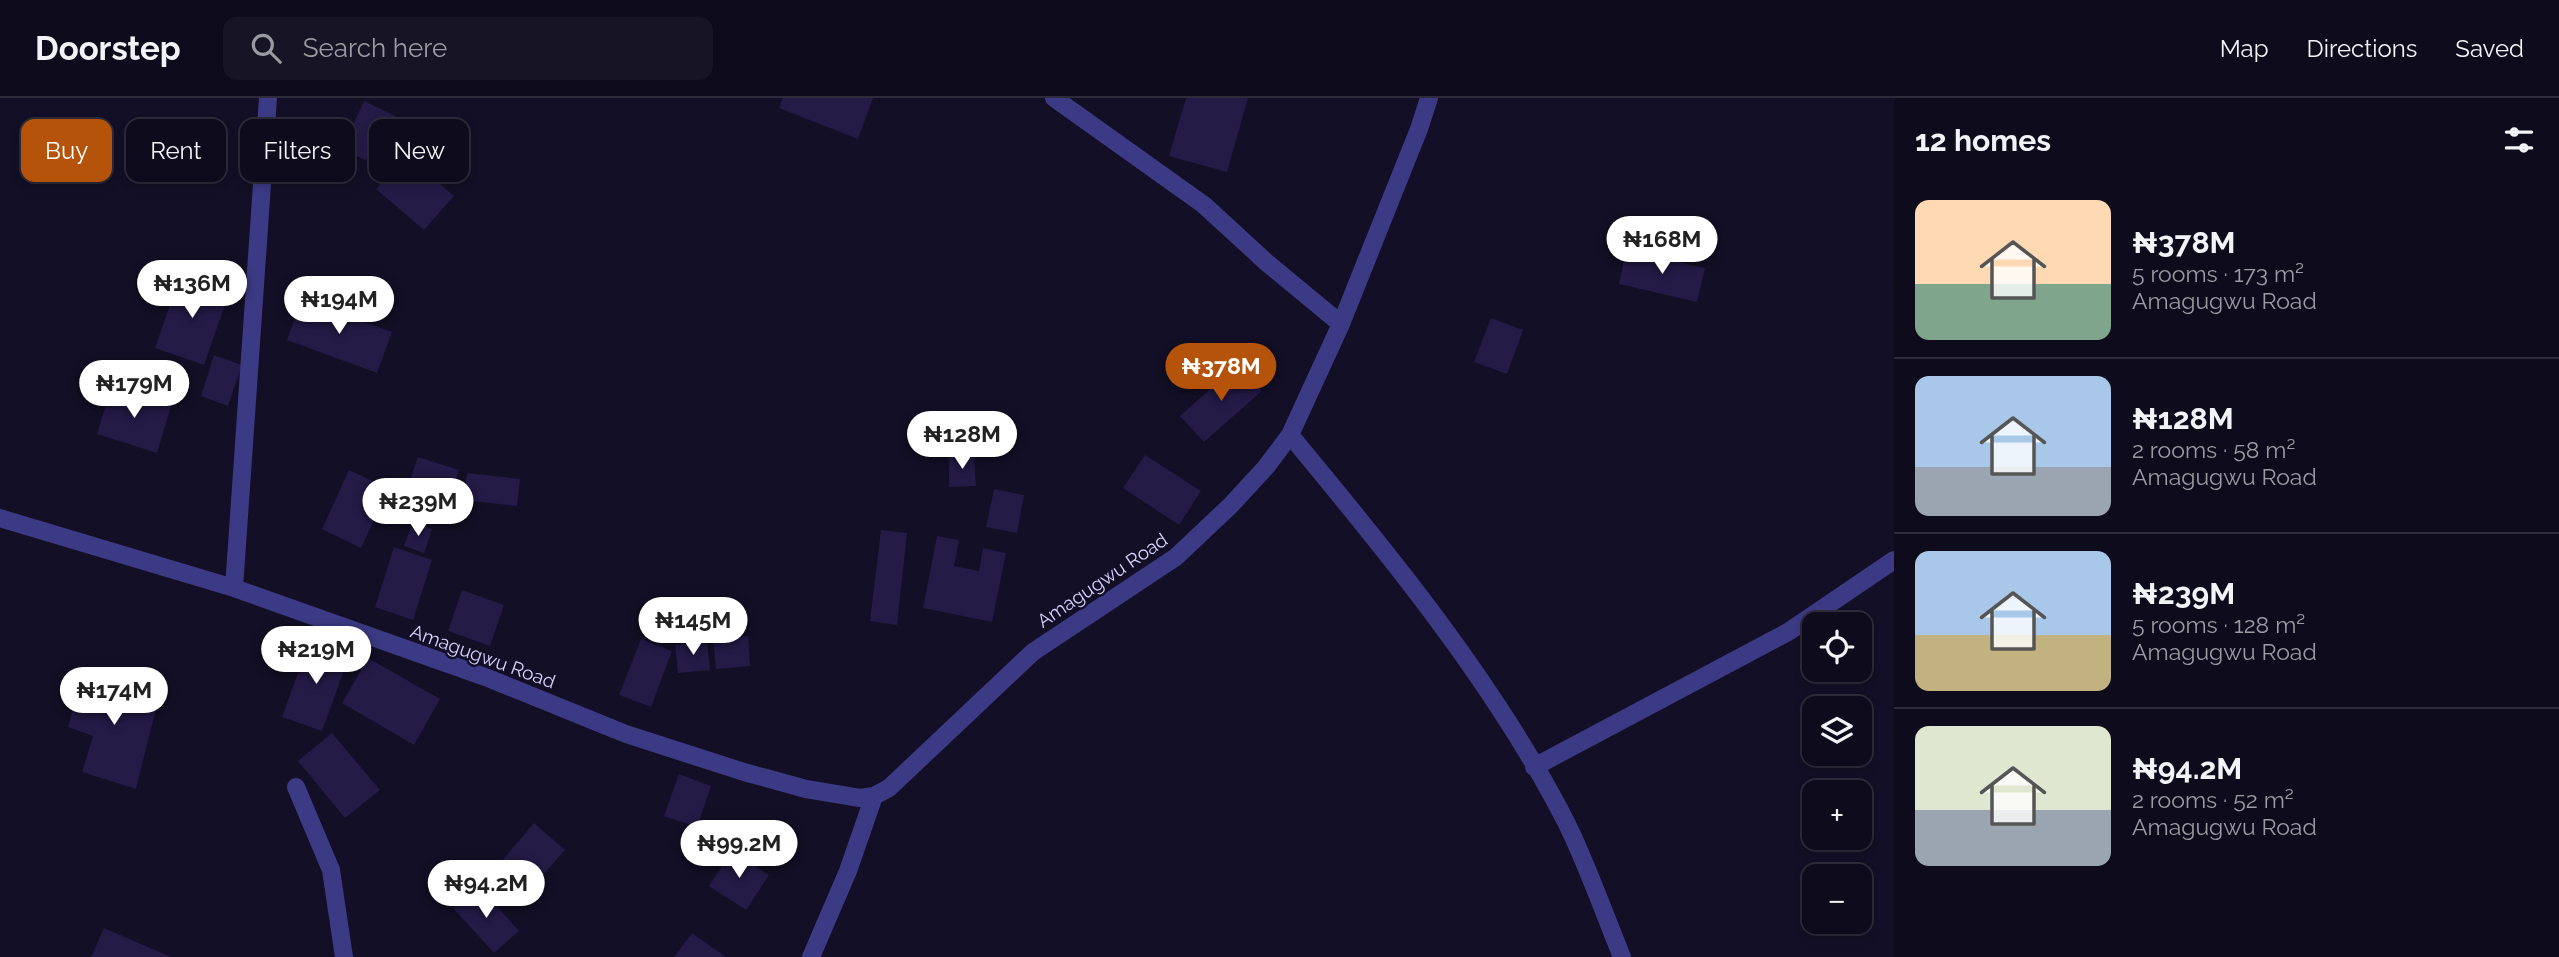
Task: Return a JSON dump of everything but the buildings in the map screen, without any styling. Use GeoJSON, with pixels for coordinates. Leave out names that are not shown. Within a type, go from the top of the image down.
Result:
{"type":"FeatureCollection","features":[{"type":"Feature","properties":{"kind":"street"},"geometry":{"type":"LineString","coordinates":[[233,588],[268,98]]}},
{"type":"Feature","properties":{"kind":"street"},"geometry":{"type":"LineString","coordinates":[[1054,98],[1204,205],[1266,262],[1341,324]]}},
{"type":"Feature","properties":{"kind":"street","name":"Amagugwu Road"},"geometry":{"type":"LineString","coordinates":[[0,518],[233,588],[488,678],[626,734],[719,764],[806,789],[860,799],[874,796],[889,788],[1033,652],[1176,557],[1230,506],[1266,467],[1290,435],[1341,324],[1429,98]]}},
{"type":"Feature","properties":{"kind":"street"},"geometry":{"type":"LineString","coordinates":[[1290,435],[1376,538],[1488,692],[1567,825],[1622,957]]}},
{"type":"Feature","properties":{"kind":"street"},"geometry":{"type":"LineString","coordinates":[[1534,767],[1788,632],[1894,560]]}},
{"type":"Feature","properties":{"kind":"street"},"geometry":{"type":"LineString","coordinates":[[296,787],[331,870],[344,957]]}},
{"type":"Feature","properties":{"kind":"street"},"geometry":{"type":"LineString","coordinates":[[815,955],[874,796]]}}]}
